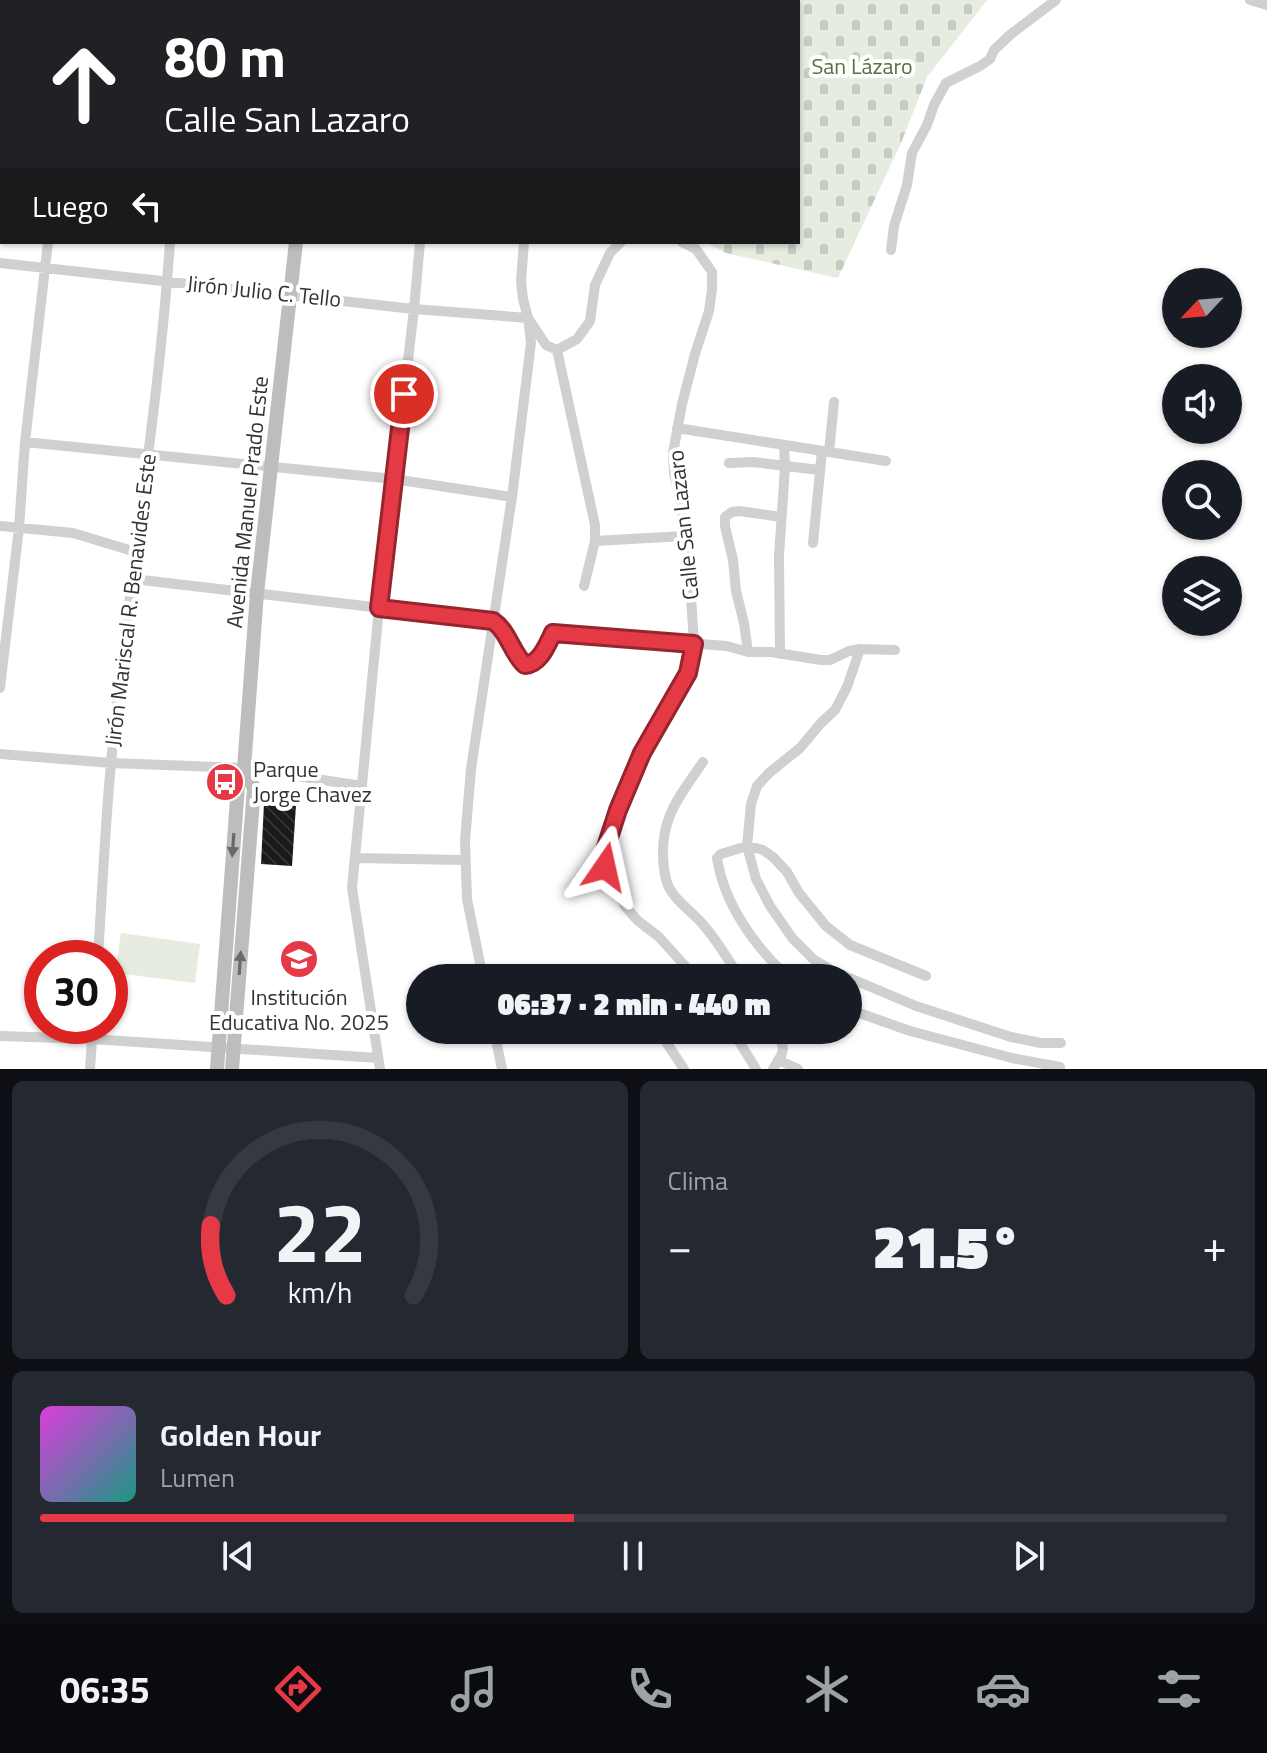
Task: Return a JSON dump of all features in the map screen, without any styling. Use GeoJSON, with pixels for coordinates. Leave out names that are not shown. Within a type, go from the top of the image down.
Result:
{"type":"FeatureCollection","features":[{"type":"Feature","properties":{"kind":"street"},"geometry":{"type":"LineString","coordinates":[[891,250],[912,153],[946,83],[990,59],[994,50],[1011,34],[1056,0]]}},
{"type":"Feature","properties":{"kind":"street"},"geometry":{"type":"LineString","coordinates":[[1250,0],[1267,5]]}},
{"type":"Feature","properties":{"kind":"street"},"geometry":{"type":"LineString","coordinates":[[0,688],[48,244]]}},
{"type":"Feature","properties":{"kind":"street","name":"Jirón Mariscal R. Benavides Este"},"geometry":{"type":"LineString","coordinates":[[99,940],[111,763],[170,244]]}},
{"type":"Feature","properties":{"kind":"street","name":"Avenida Manuel Prado Este"},"geometry":{"type":"LineString","coordinates":[[217,1069],[238,786],[244,768],[257,593],[296,244]]}},
{"type":"Feature","properties":{"kind":"street"},"geometry":{"type":"LineString","coordinates":[[128,1041],[234,1048],[379,1064],[352,888],[379,608],[420,244]]}},
{"type":"Feature","properties":{"kind":"street"},"geometry":{"type":"LineString","coordinates":[[480,964],[467,899],[464,860],[471,769],[512,497],[531,343],[521,281],[524,244]]}},
{"type":"Feature","properties":{"kind":"street"},"geometry":{"type":"LineString","coordinates":[[557,350],[577,339],[590,321],[595,285],[610,253],[619,244]]}},
{"type":"Feature","properties":{"kind":"street","name":"Calle San Lazaro"},"geometry":{"type":"LineString","coordinates":[[683,964],[625,906],[605,867],[604,853],[642,753],[688,673],[694,644],[683,509],[673,464],[677,428],[709,311],[712,272],[696,249],[686,244]]}},
{"type":"Feature","properties":{"kind":"street","name":"Jirón Julio C. Tello"},"geometry":{"type":"LineString","coordinates":[[0,263],[414,309],[528,318]]}},
{"type":"Feature","properties":{"kind":"street"},"geometry":{"type":"LineString","coordinates":[[528,318],[546,345],[557,350]]}},
{"type":"Feature","properties":{"kind":"street"},"geometry":{"type":"LineString","coordinates":[[557,350],[595,525],[595,541],[584,586]]}},
{"type":"Feature","properties":{"kind":"street"},"geometry":{"type":"LineString","coordinates":[[813,543],[819,470],[834,402]]}},
{"type":"Feature","properties":{"kind":"street"},"geometry":{"type":"LineString","coordinates":[[677,428],[886,461]]}},
{"type":"Feature","properties":{"kind":"street"},"geometry":{"type":"LineString","coordinates":[[25,442],[394,479],[512,497]]}},
{"type":"Feature","properties":{"kind":"street"},"geometry":{"type":"LineString","coordinates":[[780,654],[779,556],[784,445]]}},
{"type":"Feature","properties":{"kind":"street"},"geometry":{"type":"LineString","coordinates":[[729,463],[753,462],[819,470]]}},
{"type":"Feature","properties":{"kind":"street"},"geometry":{"type":"LineString","coordinates":[[748,652],[725,517],[739,511],[781,517]]}},
{"type":"Feature","properties":{"kind":"street"},"geometry":{"type":"LineString","coordinates":[[0,526],[73,533],[136,552]]}},
{"type":"Feature","properties":{"kind":"street"},"geometry":{"type":"LineString","coordinates":[[595,541],[684,536]]}},
{"type":"Feature","properties":{"kind":"street"},"geometry":{"type":"LineString","coordinates":[[133,579],[493,621],[503,628],[517,658],[525,665],[537,661],[553,633],[727,646],[748,652],[821,660],[830,660],[860,649],[895,650]]}},
{"type":"Feature","properties":{"kind":"street"},"geometry":{"type":"LineString","coordinates":[[860,649],[835,710],[800,748],[757,786],[751,804],[747,846],[756,879],[793,939],[813,959],[833,971],[916,1006],[1011,1037],[1061,1043]]}},
{"type":"Feature","properties":{"kind":"street"},"geometry":{"type":"LineString","coordinates":[[0,754],[111,763],[244,768],[362,786]]}},
{"type":"Feature","properties":{"kind":"street"},"geometry":{"type":"LineString","coordinates":[[703,762],[666,821],[662,852],[670,891],[698,918],[730,964]]}},
{"type":"Feature","properties":{"kind":"street","name":"Avenida Manuel Prado Este"},"geometry":{"type":"LineString","coordinates":[[232,1069],[254,788],[244,768]]}},
{"type":"Feature","properties":{"kind":"street"},"geometry":{"type":"LineString","coordinates":[[773,964],[740,919],[722,879],[717,858],[721,854],[747,846],[763,850],[787,872],[799,893],[826,926],[850,945],[926,976]]}},
{"type":"Feature","properties":{"kind":"street"},"geometry":{"type":"LineString","coordinates":[[355,858],[464,860]]}},
{"type":"Feature","properties":{"kind":"street"},"geometry":{"type":"LineString","coordinates":[[862,1014],[910,1031],[1012,1058],[1060,1067]]}},
{"type":"Feature","properties":{"kind":"street"},"geometry":{"type":"LineString","coordinates":[[0,1036],[24,1037]]}},
{"type":"Feature","properties":{"kind":"street"},"geometry":{"type":"LineString","coordinates":[[90,1069],[92,1044]]}},
{"type":"Feature","properties":{"kind":"street"},"geometry":{"type":"LineString","coordinates":[[497,1044],[502,1069]]}},
{"type":"Feature","properties":{"kind":"street"},"geometry":{"type":"LineString","coordinates":[[667,1044],[684,1069]]}},
{"type":"Feature","properties":{"kind":"street"},"geometry":{"type":"LineString","coordinates":[[741,1044],[756,1069]]}},
{"type":"Feature","properties":{"kind":"street"},"geometry":{"type":"LineString","coordinates":[[782,1044],[784,1052],[776,1065],[798,1069]]}},
{"type":"Feature","properties":{"kind":"green space","name":"San Lázaro"},"geometry":{"type":"Polygon","coordinates":[[[800,0],[987,0],[927,77],[901,143],[838,278],[726,253],[709,244],[800,244],[800,0]]]}},
{"type":"Feature","properties":{"kind":"green space"},"geometry":{"type":"Polygon","coordinates":[[[121,933],[200,944],[195,983],[128,975],[128,940],[120,940],[121,933]]]}},
{"type":"Feature","properties":{"kind":"building"},"geometry":{"type":"Polygon","coordinates":[[[264,803],[296,805],[292,866],[261,864],[264,803]]]}},
{"type":"Feature","properties":{"kind":"place","name":"Parque Jorge Chavez"},"geometry":{"type":"Point","coordinates":[225,782]}},
{"type":"Feature","properties":{"kind":"place","name":"Institución Educativa No. 2025"},"geometry":{"type":"Point","coordinates":[299,959]}},
{"type":"Feature","properties":{"kind":"route"},"geometry":{"type":"LineString","coordinates":[[404,394],[379,608],[493,621],[503,628],[517,658],[525,665],[537,661],[553,633],[694,644],[683,685],[642,753],[618,810],[604,853],[605,867]]}}]}
